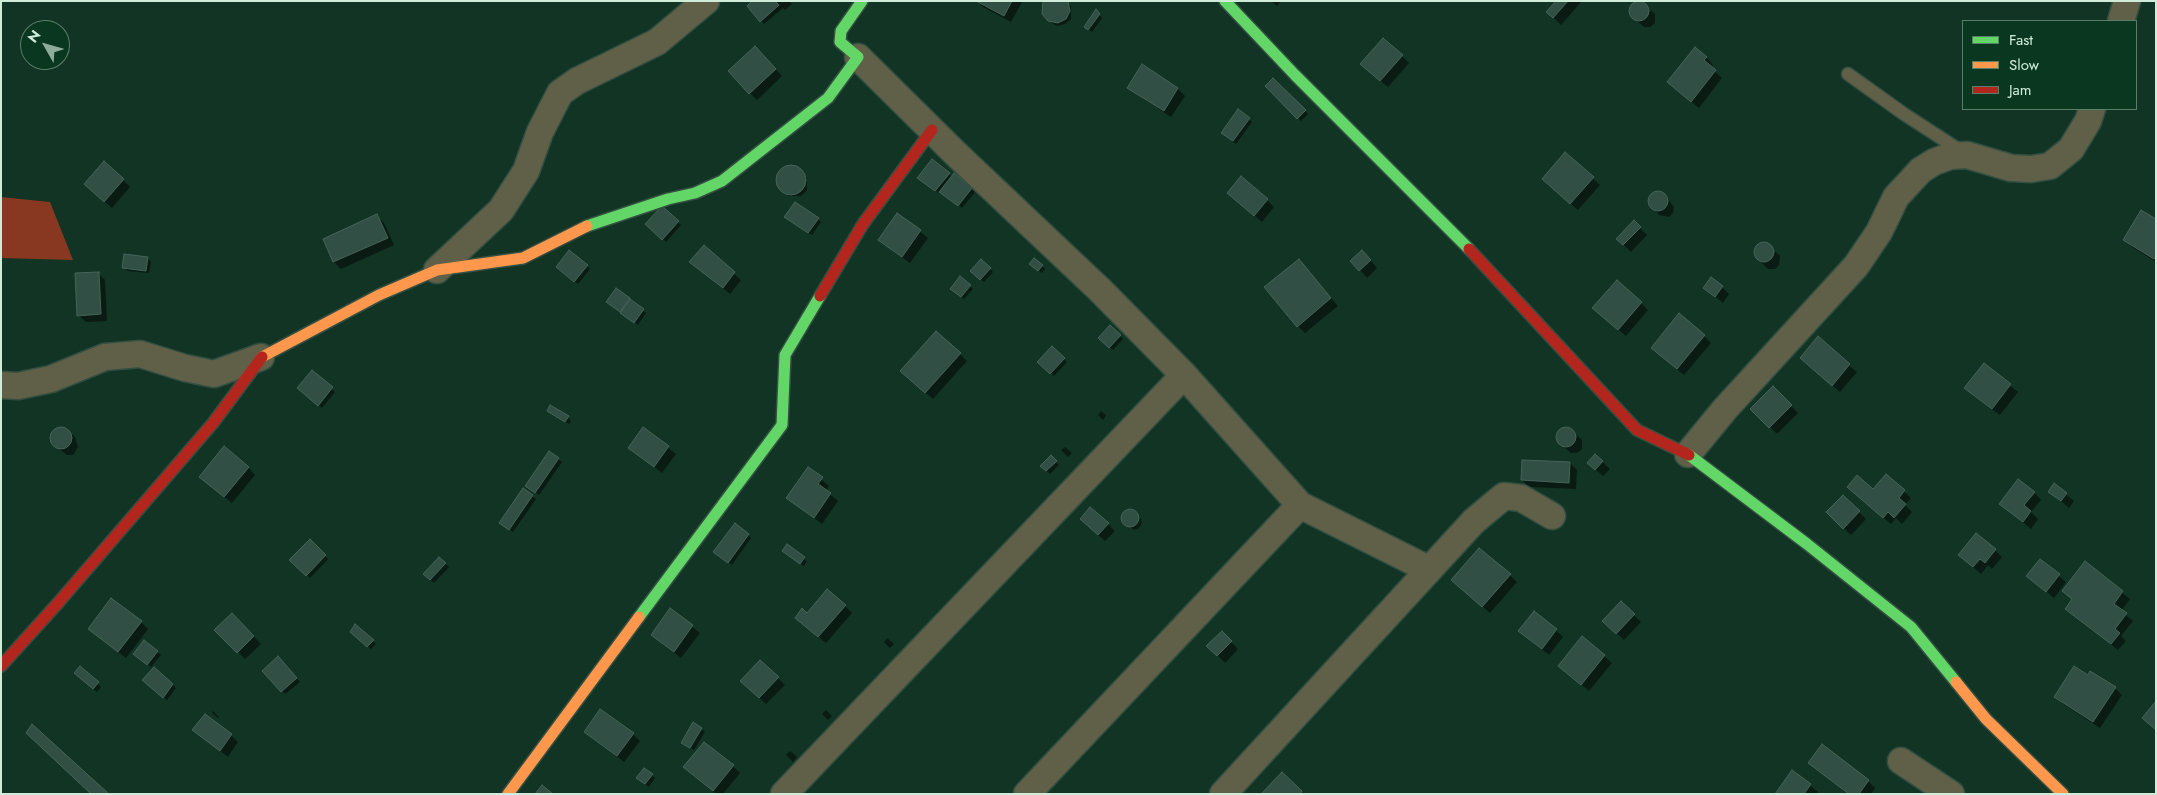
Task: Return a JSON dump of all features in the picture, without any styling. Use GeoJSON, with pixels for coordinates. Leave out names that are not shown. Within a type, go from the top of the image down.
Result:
{"type":"FeatureCollection","features":[{"type":"Feature","properties":{"kind":"street"},"geometry":{"type":"LineString","coordinates":[[437,270],[501,210],[526,171],[540,132],[560,93],[577,81],[657,42],[706,1]]}},
{"type":"Feature","properties":{"kind":"street"},"geometry":{"type":"LineString","coordinates":[[862,1],[841,32],[840,42],[858,57],[1100,290],[1184,374],[1300,505],[1428,569]]}},
{"type":"Feature","properties":{"kind":"street"},"geometry":{"type":"LineString","coordinates":[[1225,1],[1295,75],[1481,262],[1637,430],[1688,454],[1807,544],[1911,627],[1986,719],[2063,794]]}},
{"type":"Feature","properties":{"kind":"street"},"geometry":{"type":"LineString","coordinates":[[2120,20],[2127,1]]}},
{"type":"Feature","properties":{"kind":"street"},"geometry":{"type":"LineString","coordinates":[[1,385],[18,386],[51,379],[105,357],[140,354],[185,368],[214,374],[261,357],[379,295],[437,270],[523,258],[593,223],[668,199],[695,193],[722,182],[828,98],[858,57]]}},
{"type":"Feature","properties":{"kind":"street"},"geometry":{"type":"LineString","coordinates":[[1688,454],[1725,409],[1856,266],[1879,232],[1896,197],[1921,170],[1934,162],[1950,156],[1967,155],[2011,168],[2031,169],[2050,166],[2071,149],[2088,121],[2092,110]]}},
{"type":"Feature","properties":{"kind":"street"},"geometry":{"type":"LineString","coordinates":[[508,794],[782,425],[785,354],[863,224],[932,130]]}},
{"type":"Feature","properties":{"kind":"street"},"geometry":{"type":"LineString","coordinates":[[1,666],[58,603],[213,423],[261,357]]}},
{"type":"Feature","properties":{"kind":"street"},"geometry":{"type":"LineString","coordinates":[[784,794],[1184,374]]}},
{"type":"Feature","properties":{"kind":"street"},"geometry":{"type":"LineString","coordinates":[[1223,794],[1474,521],[1504,496],[1521,498],[1552,516]]}},
{"type":"Feature","properties":{"kind":"street"},"geometry":{"type":"LineString","coordinates":[[1027,794],[1300,505]]}},
{"type":"Feature","properties":{"kind":"street"},"geometry":{"type":"LineString","coordinates":[[1900,761],[1951,794]]}},
{"type":"Feature","properties":{"kind":"lane"},"geometry":{"type":"LineString","coordinates":[[1848,74],[1904,114],[1967,155]]}},
{"type":"Feature","properties":{"kind":"shaded area"},"geometry":{"type":"Polygon","coordinates":[[[1,197],[50,202],[73,260],[1,258],[1,197]]]}},
{"type":"Feature","properties":{"kind":"building"},"geometry":{"type":"Polygon","coordinates":[[[752,1],[775,1],[779,5],[760,22],[747,6],[752,1]]]}},
{"type":"Feature","properties":{"kind":"building"},"geometry":{"type":"Polygon","coordinates":[[[976,1],[1012,1],[1004,16],[976,1]]]}},
{"type":"Feature","properties":{"kind":"building"},"geometry":{"type":"Polygon","coordinates":[[[1043,1],[1068,1],[1070,11],[1066,19],[1058,23],[1048,21],[1042,14],[1043,1]]]}},
{"type":"Feature","properties":{"kind":"building"},"geometry":{"type":"Polygon","coordinates":[[[1556,1],[1568,1],[1553,18],[1546,12],[1556,1]]]}},
{"type":"Feature","properties":{"kind":"building"},"geometry":{"type":"Polygon","coordinates":[[[1635,1],[1643,1],[1649,7],[1649,15],[1643,21],[1635,21],[1629,15],[1629,7],[1635,1]]]}},
{"type":"Feature","properties":{"kind":"building"},"geometry":{"type":"Polygon","coordinates":[[[1096,9],[1100,14],[1088,30],[1084,27],[1096,9]]]}},
{"type":"Feature","properties":{"kind":"building"},"geometry":{"type":"Polygon","coordinates":[[[1383,38],[1403,55],[1380,81],[1360,64],[1383,38]]]}},
{"type":"Feature","properties":{"kind":"building"},"geometry":{"type":"Polygon","coordinates":[[[755,46],[776,69],[749,94],[728,71],[755,46]]]}},
{"type":"Feature","properties":{"kind":"building"},"geometry":{"type":"Polygon","coordinates":[[[1695,47],[1707,57],[1704,60],[1716,70],[1691,102],[1667,82],[1695,47]]]}},
{"type":"Feature","properties":{"kind":"building"},"geometry":{"type":"Polygon","coordinates":[[[1142,64],[1178,88],[1164,111],[1127,88],[1142,64]]]}},
{"type":"Feature","properties":{"kind":"building"},"geometry":{"type":"Polygon","coordinates":[[[1273,78],[1306,110],[1297,119],[1265,86],[1273,78]]]}},
{"type":"Feature","properties":{"kind":"building"},"geometry":{"type":"Polygon","coordinates":[[[1238,109],[1250,118],[1233,141],[1221,133],[1238,109]]]}},
{"type":"Feature","properties":{"kind":"building"},"geometry":{"type":"Polygon","coordinates":[[[1565,152],[1594,177],[1570,204],[1542,179],[1565,152]]]}},
{"type":"Feature","properties":{"kind":"building"},"geometry":{"type":"Polygon","coordinates":[[[932,159],[950,173],[935,191],[917,178],[932,159]]]}},
{"type":"Feature","properties":{"kind":"building"},"geometry":{"type":"Polygon","coordinates":[[[104,161],[124,179],[104,202],[84,184],[104,161]]]}},
{"type":"Feature","properties":{"kind":"building"},"geometry":{"type":"Polygon","coordinates":[[[791,165],[801,170],[806,180],[801,190],[791,195],[781,190],[776,180],[781,170],[791,165]]]}},
{"type":"Feature","properties":{"kind":"building"},"geometry":{"type":"Polygon","coordinates":[[[954,173],[972,188],[958,206],[939,192],[954,173]]]}},
{"type":"Feature","properties":{"kind":"building"},"geometry":{"type":"Polygon","coordinates":[[[1241,176],[1268,199],[1254,216],[1227,193],[1241,176]]]}},
{"type":"Feature","properties":{"kind":"building"},"geometry":{"type":"Polygon","coordinates":[[[1654,191],[1662,191],[1668,197],[1668,205],[1662,211],[1654,211],[1648,205],[1648,197],[1654,191]]]}},
{"type":"Feature","properties":{"kind":"building"},"geometry":{"type":"Polygon","coordinates":[[[795,202],[819,218],[808,233],[784,217],[795,202]]]}},
{"type":"Feature","properties":{"kind":"building"},"geometry":{"type":"Polygon","coordinates":[[[662,206],[679,221],[662,240],[645,224],[662,206]]]}},
{"type":"Feature","properties":{"kind":"building"},"geometry":{"type":"Polygon","coordinates":[[[2141,210],[2156,219],[2156,256],[2154,259],[2123,240],[2141,210]]]}},
{"type":"Feature","properties":{"kind":"building"},"geometry":{"type":"Polygon","coordinates":[[[897,213],[921,230],[902,257],[878,240],[897,213]]]}},
{"type":"Feature","properties":{"kind":"building"},"geometry":{"type":"Polygon","coordinates":[[[377,214],[388,238],[333,262],[323,239],[377,214]]]}},
{"type":"Feature","properties":{"kind":"building"},"geometry":{"type":"Polygon","coordinates":[[[1634,220],[1641,227],[1623,245],[1616,239],[1634,220]]]}},
{"type":"Feature","properties":{"kind":"building"},"geometry":{"type":"Polygon","coordinates":[[[1760,242],[1768,242],[1774,248],[1774,256],[1768,262],[1760,262],[1754,256],[1754,248],[1760,242]]]}},
{"type":"Feature","properties":{"kind":"building"},"geometry":{"type":"Polygon","coordinates":[[[704,245],[735,272],[723,288],[689,262],[704,245]]]}},
{"type":"Feature","properties":{"kind":"building"},"geometry":{"type":"Polygon","coordinates":[[[569,250],[588,265],[574,282],[556,267],[569,250]]]}},
{"type":"Feature","properties":{"kind":"building"},"geometry":{"type":"Polygon","coordinates":[[[1362,250],[1371,260],[1359,271],[1350,261],[1362,250]]]}},
{"type":"Feature","properties":{"kind":"building"},"geometry":{"type":"Polygon","coordinates":[[[124,254],[148,257],[146,271],[122,268],[124,254]]]}},
{"type":"Feature","properties":{"kind":"building"},"geometry":{"type":"Polygon","coordinates":[[[1034,258],[1043,265],[1038,271],[1029,264],[1034,258]]]}},
{"type":"Feature","properties":{"kind":"building"},"geometry":{"type":"Polygon","coordinates":[[[981,259],[991,268],[980,280],[970,271],[981,259]]]}},
{"type":"Feature","properties":{"kind":"building"},"geometry":{"type":"Polygon","coordinates":[[[1299,259],[1331,298],[1297,327],[1264,287],[1299,259]]]}},
{"type":"Feature","properties":{"kind":"building"},"geometry":{"type":"Polygon","coordinates":[[[99,272],[101,314],[77,316],[75,273],[99,272]]]}},
{"type":"Feature","properties":{"kind":"building"},"geometry":{"type":"Polygon","coordinates":[[[960,276],[971,285],[961,297],[950,289],[960,276]]]}},
{"type":"Feature","properties":{"kind":"building"},"geometry":{"type":"Polygon","coordinates":[[[1711,277],[1723,286],[1715,297],[1703,288],[1711,277]]]}},
{"type":"Feature","properties":{"kind":"building"},"geometry":{"type":"Polygon","coordinates":[[[1617,280],[1642,302],[1618,330],[1592,308],[1617,280]]]}},
{"type":"Feature","properties":{"kind":"building"},"geometry":{"type":"Polygon","coordinates":[[[616,288],[630,298],[620,312],[606,302],[616,288]]]}},
{"type":"Feature","properties":{"kind":"building"},"geometry":{"type":"Polygon","coordinates":[[[630,299],[644,309],[634,323],[620,313],[630,299]]]}},
{"type":"Feature","properties":{"kind":"building"},"geometry":{"type":"Polygon","coordinates":[[[1679,313],[1705,335],[1677,369],[1651,348],[1679,313]]]}},
{"type":"Feature","properties":{"kind":"building"},"geometry":{"type":"Polygon","coordinates":[[[1110,325],[1121,335],[1109,348],[1098,338],[1110,325]]]}},
{"type":"Feature","properties":{"kind":"building"},"geometry":{"type":"Polygon","coordinates":[[[936,331],[961,353],[925,393],[900,371],[936,331]]]}},
{"type":"Feature","properties":{"kind":"building"},"geometry":{"type":"Polygon","coordinates":[[[1818,336],[1850,364],[1832,386],[1800,358],[1818,336]]]}},
{"type":"Feature","properties":{"kind":"building"},"geometry":{"type":"Polygon","coordinates":[[[1052,346],[1065,358],[1050,374],[1037,362],[1052,346]]]}},
{"type":"Feature","properties":{"kind":"building"},"geometry":{"type":"Polygon","coordinates":[[[1984,363],[2011,384],[1992,409],[1964,388],[1984,363]]]}},
{"type":"Feature","properties":{"kind":"building"},"geometry":{"type":"Polygon","coordinates":[[[312,370],[333,387],[318,406],[297,388],[312,370]]]}},
{"type":"Feature","properties":{"kind":"building"},"geometry":{"type":"Polygon","coordinates":[[[1773,386],[1792,405],[1769,428],[1750,409],[1773,386]]]}},
{"type":"Feature","properties":{"kind":"building"},"geometry":{"type":"Polygon","coordinates":[[[550,405],[569,416],[565,422],[547,411],[550,405]]]}},
{"type":"Feature","properties":{"kind":"building"},"geometry":{"type":"Polygon","coordinates":[[[61,427],[69,430],[72,438],[69,446],[61,449],[53,446],[50,438],[53,430],[61,427]]]}},
{"type":"Feature","properties":{"kind":"building"},"geometry":{"type":"Polygon","coordinates":[[[643,427],[669,446],[654,467],[628,448],[643,427]]]}},
{"type":"Feature","properties":{"kind":"building"},"geometry":{"type":"Polygon","coordinates":[[[1562,427],[1570,427],[1576,433],[1576,441],[1570,447],[1562,447],[1556,441],[1556,433],[1562,427]]]}},
{"type":"Feature","properties":{"kind":"building"},"geometry":{"type":"Polygon","coordinates":[[[224,446],[249,467],[224,497],[199,477],[224,446]]]}},
{"type":"Feature","properties":{"kind":"building"},"geometry":{"type":"Polygon","coordinates":[[[549,451],[559,458],[535,493],[525,486],[549,451]]]}},
{"type":"Feature","properties":{"kind":"building"},"geometry":{"type":"Polygon","coordinates":[[[1595,454],[1603,461],[1595,470],[1587,463],[1595,454]]]}},
{"type":"Feature","properties":{"kind":"building"},"geometry":{"type":"Polygon","coordinates":[[[1051,455],[1057,461],[1046,471],[1040,466],[1051,455]]]}},
{"type":"Feature","properties":{"kind":"building"},"geometry":{"type":"Polygon","coordinates":[[[1522,460],[1570,462],[1569,483],[1521,480],[1522,460]]]}},
{"type":"Feature","properties":{"kind":"building"},"geometry":{"type":"Polygon","coordinates":[[[808,467],[823,477],[818,484],[831,493],[814,518],[786,498],[808,467]]]}},
{"type":"Feature","properties":{"kind":"building"},"geometry":{"type":"Polygon","coordinates":[[[1886,474],[1905,490],[1899,498],[1906,504],[1894,518],[1888,512],[1883,518],[1847,487],[1857,475],[1873,489],[1886,474]]]}},
{"type":"Feature","properties":{"kind":"building"},"geometry":{"type":"Polygon","coordinates":[[[2018,479],[2035,492],[2024,505],[2031,511],[2023,522],[1999,504],[2018,479]]]}},
{"type":"Feature","properties":{"kind":"building"},"geometry":{"type":"Polygon","coordinates":[[[2054,483],[2067,493],[2061,501],[2048,492],[2054,483]]]}},
{"type":"Feature","properties":{"kind":"building"},"geometry":{"type":"Polygon","coordinates":[[[523,488],[533,495],[509,530],[499,523],[523,488]]]}},
{"type":"Feature","properties":{"kind":"building"},"geometry":{"type":"Polygon","coordinates":[[[1843,495],[1860,511],[1843,529],[1826,512],[1843,495]]]}},
{"type":"Feature","properties":{"kind":"building"},"geometry":{"type":"Polygon","coordinates":[[[1090,507],[1109,523],[1098,535],[1080,519],[1090,507]]]}},
{"type":"Feature","properties":{"kind":"building"},"geometry":{"type":"Polygon","coordinates":[[[1130,509],[1136,512],[1139,518],[1136,524],[1130,527],[1124,524],[1121,518],[1124,512],[1130,509]]]}},
{"type":"Feature","properties":{"kind":"building"},"geometry":{"type":"Polygon","coordinates":[[[735,523],[749,534],[728,563],[713,552],[735,523]]]}},
{"type":"Feature","properties":{"kind":"building"},"geometry":{"type":"Polygon","coordinates":[[[1976,533],[1996,549],[1985,563],[1980,559],[1973,567],[1958,555],[1976,533]]]}},
{"type":"Feature","properties":{"kind":"building"},"geometry":{"type":"Polygon","coordinates":[[[310,539],[326,555],[306,576],[289,560],[310,539]]]}},
{"type":"Feature","properties":{"kind":"building"},"geometry":{"type":"Polygon","coordinates":[[[787,544],[805,557],[800,564],[782,551],[787,544]]]}},
{"type":"Feature","properties":{"kind":"building"},"geometry":{"type":"Polygon","coordinates":[[[1479,548],[1511,574],[1482,607],[1451,580],[1479,548]]]}},
{"type":"Feature","properties":{"kind":"building"},"geometry":{"type":"Polygon","coordinates":[[[439,557],[446,563],[430,580],[423,574],[439,557]]]}},
{"type":"Feature","properties":{"kind":"building"},"geometry":{"type":"Polygon","coordinates":[[[2040,559],[2060,574],[2046,592],[2026,576],[2040,559]]]}},
{"type":"Feature","properties":{"kind":"building"},"geometry":{"type":"Polygon","coordinates":[[[2085,561],[2123,591],[2114,604],[2127,613],[2115,629],[2120,633],[2111,644],[2065,609],[2072,599],[2062,591],[2085,561]]]}},
{"type":"Feature","properties":{"kind":"building"},"geometry":{"type":"Polygon","coordinates":[[[827,589],[846,605],[818,637],[795,618],[802,608],[807,613],[827,589]]]}},
{"type":"Feature","properties":{"kind":"building"},"geometry":{"type":"Polygon","coordinates":[[[111,598],[142,621],[118,652],[88,629],[111,598]]]}},
{"type":"Feature","properties":{"kind":"building"},"geometry":{"type":"Polygon","coordinates":[[[1621,601],[1635,614],[1616,634],[1602,621],[1621,601]]]}},
{"type":"Feature","properties":{"kind":"building"},"geometry":{"type":"Polygon","coordinates":[[[670,608],[693,625],[674,652],[651,635],[670,608]]]}},
{"type":"Feature","properties":{"kind":"building"},"geometry":{"type":"Polygon","coordinates":[[[1534,611],[1557,629],[1542,649],[1518,631],[1534,611]]]}},
{"type":"Feature","properties":{"kind":"building"},"geometry":{"type":"Polygon","coordinates":[[[232,613],[254,636],[237,653],[214,630],[232,613]]]}},
{"type":"Feature","properties":{"kind":"building"},"geometry":{"type":"Polygon","coordinates":[[[355,624],[374,640],[367,647],[350,632],[355,624]]]}},
{"type":"Feature","properties":{"kind":"building"},"geometry":{"type":"Polygon","coordinates":[[[1222,631],[1232,641],[1217,656],[1206,646],[1222,631]]]}},
{"type":"Feature","properties":{"kind":"building"},"geometry":{"type":"Polygon","coordinates":[[[1582,636],[1605,655],[1581,685],[1558,666],[1582,636]]]}},
{"type":"Feature","properties":{"kind":"building"},"geometry":{"type":"Polygon","coordinates":[[[144,640],[158,651],[147,665],[133,654],[144,640]]]}},
{"type":"Feature","properties":{"kind":"building"},"geometry":{"type":"Polygon","coordinates":[[[278,656],[297,678],[281,692],[262,671],[278,656]]]}},
{"type":"Feature","properties":{"kind":"building"},"geometry":{"type":"Polygon","coordinates":[[[760,660],[779,677],[759,698],[740,681],[760,660]]]}},
{"type":"Feature","properties":{"kind":"building"},"geometry":{"type":"Polygon","coordinates":[[[80,666],[99,682],[93,689],[74,673],[80,666]]]}},
{"type":"Feature","properties":{"kind":"building"},"geometry":{"type":"Polygon","coordinates":[[[2074,666],[2088,675],[2090,671],[2116,687],[2093,722],[2054,697],[2074,666]]]}},
{"type":"Feature","properties":{"kind":"building"},"geometry":{"type":"Polygon","coordinates":[[[154,667],[173,684],[163,698],[142,680],[154,667]]]}},
{"type":"Feature","properties":{"kind":"building"},"geometry":{"type":"Polygon","coordinates":[[[2156,701],[2156,730],[2142,718],[2156,701]]]}},
{"type":"Feature","properties":{"kind":"building"},"geometry":{"type":"Polygon","coordinates":[[[600,709],[634,733],[617,756],[584,732],[600,709]]]}},
{"type":"Feature","properties":{"kind":"building"},"geometry":{"type":"Polygon","coordinates":[[[205,714],[232,734],[220,751],[192,730],[205,714]]]}},
{"type":"Feature","properties":{"kind":"building"},"geometry":{"type":"Polygon","coordinates":[[[693,722],[702,728],[690,748],[681,743],[693,722]]]}},
{"type":"Feature","properties":{"kind":"building"},"geometry":{"type":"Polygon","coordinates":[[[32,724],[109,794],[91,794],[26,733],[32,724]]]}},
{"type":"Feature","properties":{"kind":"building"},"geometry":{"type":"Polygon","coordinates":[[[704,742],[734,765],[713,791],[683,767],[704,742]]]}},
{"type":"Feature","properties":{"kind":"building"},"geometry":{"type":"Polygon","coordinates":[[[1822,744],[1869,780],[1859,794],[1849,794],[1808,763],[1822,744]]]}},
{"type":"Feature","properties":{"kind":"building"},"geometry":{"type":"Polygon","coordinates":[[[644,768],[653,774],[645,784],[636,778],[644,768]]]}},
{"type":"Feature","properties":{"kind":"building"},"geometry":{"type":"Polygon","coordinates":[[[1792,770],[1811,784],[1804,794],[1775,794],[1792,770]]]}},
{"type":"Feature","properties":{"kind":"building"},"geometry":{"type":"Polygon","coordinates":[[[1282,772],[1302,791],[1300,794],[1261,794],[1282,772]]]}},
{"type":"Feature","properties":{"kind":"building"},"geometry":{"type":"Polygon","coordinates":[[[542,785],[553,794],[535,794],[542,785]]]}},
{"type":"Feature","properties":{"kind":"traffic: fast"},"geometry":{"type":"LineString","coordinates":[[587,226],[668,199],[695,193],[722,181],[828,98],[858,57],[840,42],[841,31],[862,1]]}},
{"type":"Feature","properties":{"kind":"traffic: fast"},"geometry":{"type":"LineString","coordinates":[[1225,1],[1295,75],[1469,249]]}},
{"type":"Feature","properties":{"kind":"traffic: fast"},"geometry":{"type":"LineString","coordinates":[[639,617],[782,425],[785,355],[820,296]]}},
{"type":"Feature","properties":{"kind":"traffic: fast"},"geometry":{"type":"LineString","coordinates":[[1689,455],[1807,544],[1911,627],[1956,682]]}},
{"type":"Feature","properties":{"kind":"traffic: slow"},"geometry":{"type":"LineString","coordinates":[[262,357],[379,295],[437,270],[523,258],[587,226]]}},
{"type":"Feature","properties":{"kind":"traffic: slow"},"geometry":{"type":"LineString","coordinates":[[508,794],[639,617]]}},
{"type":"Feature","properties":{"kind":"traffic: slow"},"geometry":{"type":"LineString","coordinates":[[1956,682],[1986,719],[2063,794]]}},
{"type":"Feature","properties":{"kind":"traffic: jam"},"geometry":{"type":"LineString","coordinates":[[820,296],[863,224],[932,130]]}},
{"type":"Feature","properties":{"kind":"traffic: jam"},"geometry":{"type":"LineString","coordinates":[[1469,249],[1637,430],[1689,455]]}},
{"type":"Feature","properties":{"kind":"traffic: jam"},"geometry":{"type":"LineString","coordinates":[[1,666],[58,603],[213,423],[262,357]]}}]}
